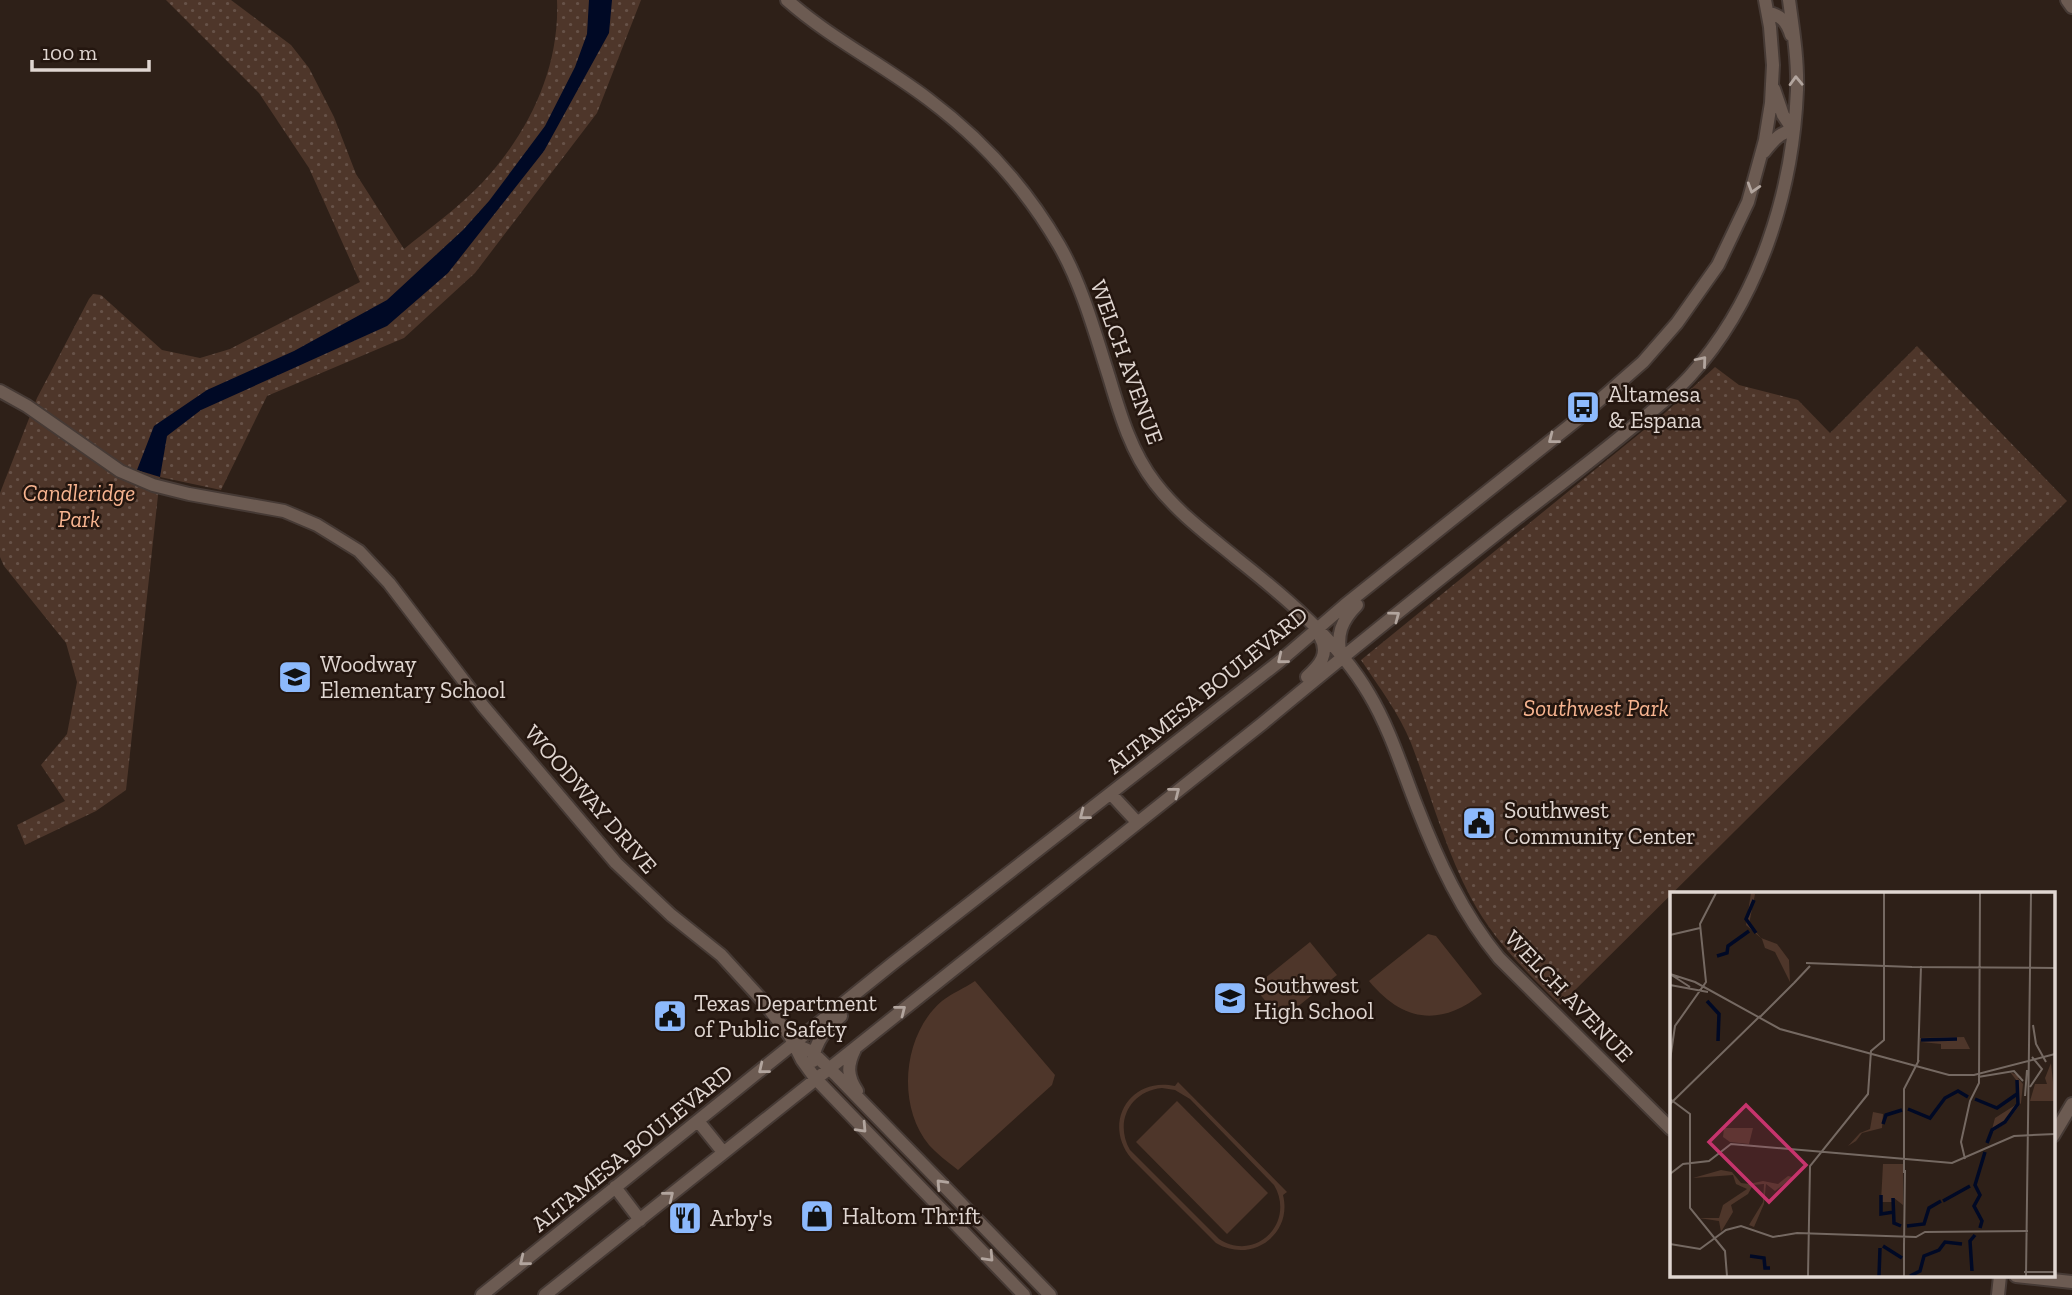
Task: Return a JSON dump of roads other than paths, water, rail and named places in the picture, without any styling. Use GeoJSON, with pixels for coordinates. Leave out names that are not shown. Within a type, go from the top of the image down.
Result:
{"type":"FeatureCollection","features":[{"type":"Feature","properties":{"kind":"main road","name":"WELCH AVENUE"},"geometry":{"type":"LineString","coordinates":[[787,0],[928,99],[973,137],[1013,179],[1059,245],[1082,295],[1123,424],[1152,479],[1182,514],[1270,586],[1317,630],[1341,657],[1369,694],[1403,765],[1450,884],[1480,934],[1499,958],[1670,1128]]}},
{"type":"Feature","properties":{"kind":"main road"},"geometry":{"type":"LineString","coordinates":[[1767,7],[1779,7],[1787,0]]}},
{"type":"Feature","properties":{"kind":"main road"},"geometry":{"type":"LineString","coordinates":[[545,1295],[1341,657],[1604,451],[1666,400],[1689,377],[1734,317],[1751,285],[1774,221],[1786,176],[1797,89],[1794,43],[1787,0]]}},
{"type":"Feature","properties":{"kind":"main road"},"geometry":{"type":"LineString","coordinates":[[2067,0],[2072,7]]}},
{"type":"Feature","properties":{"kind":"main road","name":"ALTAMESA BOULEVARD"},"geometry":{"type":"LineString","coordinates":[[486,1293],[698,1121],[804,1049],[867,984],[1317,630],[1628,377],[1659,346],[1718,265],[1748,202],[1768,127],[1772,86],[1773,65],[1767,7]]}},
{"type":"Feature","properties":{"kind":"main road"},"geometry":{"type":"LineString","coordinates":[[1767,7],[1782,18],[1794,43]]}},
{"type":"Feature","properties":{"kind":"main road"},"geometry":{"type":"LineString","coordinates":[[1772,86],[1783,115],[1793,130]]}},
{"type":"Feature","properties":{"kind":"main road"},"geometry":{"type":"LineString","coordinates":[[1762,155],[1773,141],[1786,131],[1793,130]]}},
{"type":"Feature","properties":{"kind":"main road","name":"WOODWAY DRIVE"},"geometry":{"type":"LineString","coordinates":[[0,391],[27,406],[120,471],[153,485],[189,494],[284,511],[317,525],[363,555],[389,583],[490,714],[608,854],[671,915],[734,968],[804,1049],[829,1068],[1050,1295]]}},
{"type":"Feature","properties":{"kind":"main road"},"geometry":{"type":"LineString","coordinates":[[1341,657],[1339,629],[1347,614],[1380,578]]}},
{"type":"Feature","properties":{"kind":"main road"},"geometry":{"type":"LineString","coordinates":[[1293,698],[1323,659],[1325,650],[1317,630]]}},
{"type":"Feature","properties":{"kind":"main road"},"geometry":{"type":"LineString","coordinates":[[1111,794],[1137,822]]}},
{"type":"Feature","properties":{"kind":"main road"},"geometry":{"type":"LineString","coordinates":[[816,1078],[804,1049],[864,997],[867,984]]}},
{"type":"Feature","properties":{"kind":"main road"},"geometry":{"type":"LineString","coordinates":[[856,1046],[850,1059],[849,1076],[866,1106]]}},
{"type":"Feature","properties":{"kind":"main road","name":"WOODWAY DRIVE"},"geometry":{"type":"LineString","coordinates":[[804,1049],[804,1063],[816,1078],[879,1147],[947,1213],[1024,1295]]}},
{"type":"Feature","properties":{"kind":"main road"},"geometry":{"type":"LineString","coordinates":[[753,1128],[760,1117],[797,1082],[804,1063]]}},
{"type":"Feature","properties":{"kind":"main road"},"geometry":{"type":"LineString","coordinates":[[2054,1134],[2072,1104]]}},
{"type":"Feature","properties":{"kind":"main road"},"geometry":{"type":"LineString","coordinates":[[698,1121],[723,1152]]}},
{"type":"Feature","properties":{"kind":"main road"},"geometry":{"type":"LineString","coordinates":[[879,1147],[894,1133]]}},
{"type":"Feature","properties":{"kind":"main road"},"geometry":{"type":"LineString","coordinates":[[615,1187],[640,1220]]}},
{"type":"Feature","properties":{"kind":"main road"},"geometry":{"type":"LineString","coordinates":[[2035,1278],[2072,1282]]}},
{"type":"Feature","properties":{"kind":"water"},"geometry":{"type":"Polygon","coordinates":[[[589,0],[612,0],[609,33],[544,151],[448,273],[387,326],[201,410],[167,436],[160,477],[137,470],[154,426],[207,390],[294,351],[387,300],[463,230],[489,201],[545,126],[575,67],[587,34],[589,0]]]}},
{"type":"Feature","properties":{"kind":"place","name":"Altamesa & Espana"},"geometry":{"type":"Point","coordinates":[1583,407]}},
{"type":"Feature","properties":{"kind":"place","name":"Woodway Elementary School"},"geometry":{"type":"Point","coordinates":[295,677]}},
{"type":"Feature","properties":{"kind":"place","name":"Southwest Community Center"},"geometry":{"type":"Point","coordinates":[1479,823]}},
{"type":"Feature","properties":{"kind":"place","name":"Southwest High School"},"geometry":{"type":"Point","coordinates":[1230,998]}},
{"type":"Feature","properties":{"kind":"place","name":"Texas Department of Public Safety"},"geometry":{"type":"Point","coordinates":[670,1016]}},
{"type":"Feature","properties":{"kind":"place","name":"Haltom Thrift"},"geometry":{"type":"Point","coordinates":[817,1216]}},
{"type":"Feature","properties":{"kind":"place","name":"Arby's"},"geometry":{"type":"Point","coordinates":[685,1218]}},
{"type":"Feature","properties":{"kind":"park label","name":"Candleridge Park"},"geometry":{"type":"Point","coordinates":[79,506]}},
{"type":"Feature","properties":{"kind":"park label","name":"Southwest Park"},"geometry":{"type":"Point","coordinates":[1596,708]}}]}
